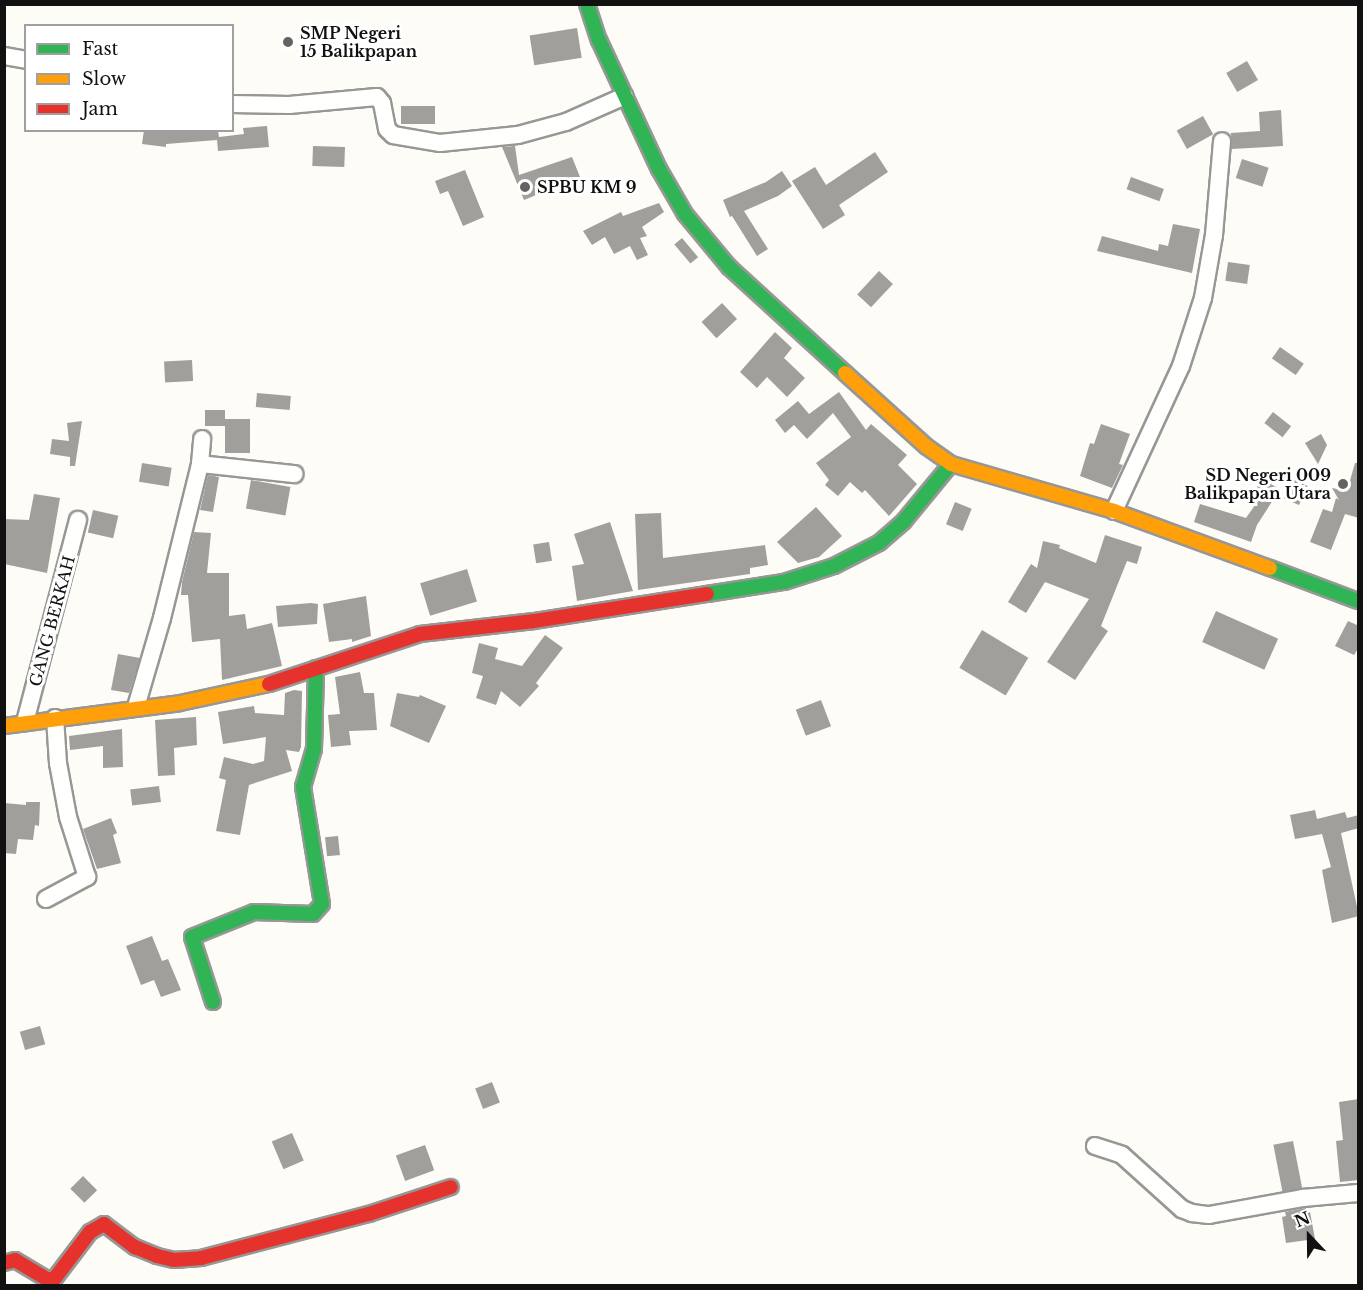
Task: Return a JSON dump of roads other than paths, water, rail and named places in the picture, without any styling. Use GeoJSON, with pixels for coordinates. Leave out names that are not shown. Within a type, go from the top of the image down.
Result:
{"type":"FeatureCollection","features":[{"type":"Feature","properties":{"kind":"main road"},"geometry":{"type":"LineString","coordinates":[[587,4],[599,40],[659,169],[685,214],[729,267],[927,447],[951,464],[1114,510],[1359,601]]}},
{"type":"Feature","properties":{"kind":"main road"},"geometry":{"type":"LineString","coordinates":[[4,726],[180,703],[215,696],[273,683],[420,633],[610,610],[794,579],[834,566],[879,543],[904,521],[951,464]]}},
{"type":"Feature","properties":{"kind":"main road"},"geometry":{"type":"LineString","coordinates":[[213,1002],[192,937],[254,912],[314,914],[322,904],[303,787],[314,749],[315,668]]}},
{"type":"Feature","properties":{"kind":"main road"},"geometry":{"type":"LineString","coordinates":[[4,1263],[15,1260],[48,1280],[55,1278],[90,1232],[104,1224],[135,1247],[157,1256],[174,1260],[201,1258],[369,1214],[451,1187]]}},
{"type":"Feature","properties":{"kind":"street"},"geometry":{"type":"LineString","coordinates":[[4,56],[24,60]]}},
{"type":"Feature","properties":{"kind":"street"},"geometry":{"type":"LineString","coordinates":[[234,104],[289,105],[377,97],[382,103],[387,129],[393,135],[440,143],[518,135],[566,122],[626,96]]}},
{"type":"Feature","properties":{"kind":"street"},"geometry":{"type":"LineString","coordinates":[[1114,510],[1181,366],[1203,298],[1214,235],[1222,141]]}},
{"type":"Feature","properties":{"kind":"street"},"geometry":{"type":"LineString","coordinates":[[136,707],[162,618],[200,464],[202,439]]}},
{"type":"Feature","properties":{"kind":"street"},"geometry":{"type":"LineString","coordinates":[[200,464],[294,474]]}},
{"type":"Feature","properties":{"kind":"street","name":"GANG BERKAH"},"geometry":{"type":"LineString","coordinates":[[26,722],[78,520]]}},
{"type":"Feature","properties":{"kind":"street"},"geometry":{"type":"LineString","coordinates":[[46,899],[87,877],[68,817],[58,763],[55,718]]}},
{"type":"Feature","properties":{"kind":"street"},"geometry":{"type":"LineString","coordinates":[[1095,1146],[1122,1155],[1182,1209],[1192,1213],[1209,1215],[1303,1198],[1359,1193]]}},
{"type":"Feature","properties":{"kind":"place","name":"SMP Negeri 15 Balikpapan"},"geometry":{"type":"Point","coordinates":[288,42]}},
{"type":"Feature","properties":{"kind":"place","name":"SPBU KM 9"},"geometry":{"type":"Point","coordinates":[525,187]}},
{"type":"Feature","properties":{"kind":"place","name":"SD Negeri 009 Balikpapan Utara"},"geometry":{"type":"Point","coordinates":[1343,484]}}]}
